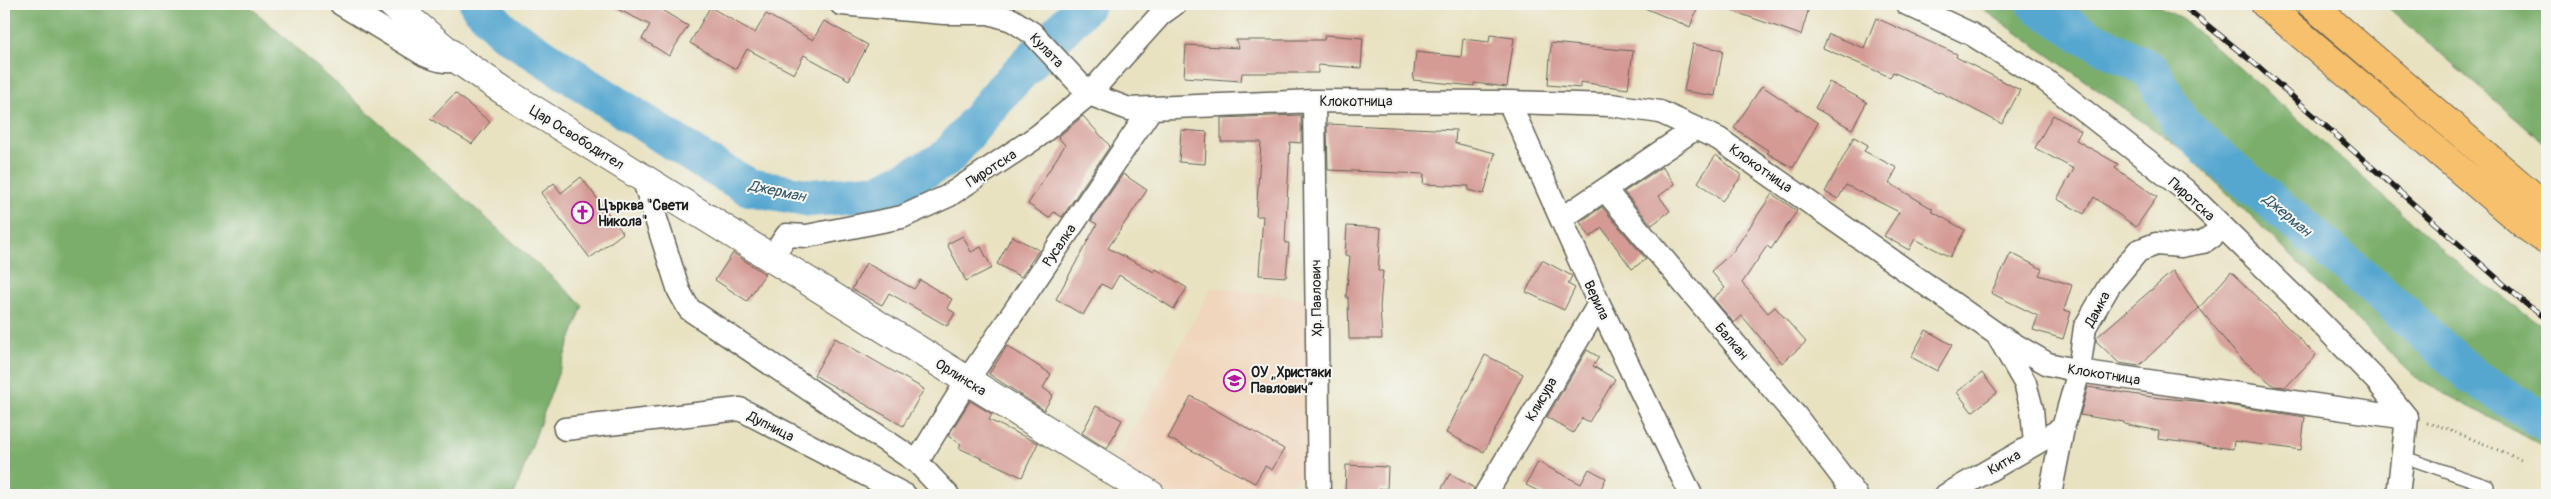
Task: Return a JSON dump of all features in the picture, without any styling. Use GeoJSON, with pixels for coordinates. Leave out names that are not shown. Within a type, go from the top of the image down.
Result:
{"type":"FeatureCollection","features":[{"type":"Feature","properties":{"kind":"main road"},"geometry":{"type":"LineString","coordinates":[[2265,4],[2527,227],[2547,241]]}},
{"type":"Feature","properties":{"kind":"main road"},"geometry":{"type":"LineString","coordinates":[[2311,4],[2547,208]]}},
{"type":"Feature","properties":{"kind":"street"},"geometry":{"type":"LineString","coordinates":[[341,4],[437,61],[448,62],[458,60]]}},
{"type":"Feature","properties":{"kind":"street","name":"Цар Освободител"},"geometry":{"type":"LineString","coordinates":[[392,4],[458,60],[510,95],[771,258]]}},
{"type":"Feature","properties":{"kind":"street","name":"Кулата"},"geometry":{"type":"LineString","coordinates":[[840,4],[944,13],[989,13],[1012,20],[1032,33],[1082,86]]}},
{"type":"Feature","properties":{"kind":"street","name":"Пиротска"},"geometry":{"type":"LineString","coordinates":[[771,258],[787,235],[807,236],[902,217],[948,196],[1038,136],[1082,86],[1161,14],[1175,4]]}},
{"type":"Feature","properties":{"kind":"street","name":"Пиротска"},"geometry":{"type":"LineString","coordinates":[[1907,4],[1971,34],[2045,80],[2185,190],[2370,373],[2407,418]]}},
{"type":"Feature","properties":{"kind":"street","name":"Клокотница"},"geometry":{"type":"LineString","coordinates":[[1082,86],[1129,109],[1314,101],[1509,102],[1611,105],[1660,112],[1719,139],[1998,335],[2048,364],[2079,371],[2407,418]]}},
{"type":"Feature","properties":{"kind":"street","name":"Хр. Павлович"},"geometry":{"type":"LineString","coordinates":[[1314,101],[1319,495]]}},
{"type":"Feature","properties":{"kind":"street","name":"Верила"},"geometry":{"type":"LineString","coordinates":[[1509,102],[1599,304],[1691,495]]}},
{"type":"Feature","properties":{"kind":"street","name":"Русалка"},"geometry":{"type":"LineString","coordinates":[[917,462],[967,381],[1151,109]]}},
{"type":"Feature","properties":{"kind":"street"},"geometry":{"type":"LineString","coordinates":[[1561,219],[1696,128]]}},
{"type":"Feature","properties":{"kind":"street"},"geometry":{"type":"LineString","coordinates":[[643,178],[679,291],[689,309],[917,462],[948,495]]}},
{"type":"Feature","properties":{"kind":"street","name":"Балкан"},"geometry":{"type":"LineString","coordinates":[[1605,190],[1796,415],[1856,495]]}},
{"type":"Feature","properties":{"kind":"street","name":"Дамка"},"geometry":{"type":"LineString","coordinates":[[2050,495],[2063,428],[2079,371],[2085,327],[2108,286],[2138,251],[2156,244],[2180,246],[2203,242],[2224,228]]}},
{"type":"Feature","properties":{"kind":"street","name":"Орлинска"},"geometry":{"type":"LineString","coordinates":[[771,258],[1151,495]]}},
{"type":"Feature","properties":{"kind":"street","name":"Клисура"},"geometry":{"type":"LineString","coordinates":[[1485,495],[1599,304]]}},
{"type":"Feature","properties":{"kind":"street"},"geometry":{"type":"LineString","coordinates":[[1998,335],[2026,383],[2032,409],[2035,444]]}},
{"type":"Feature","properties":{"kind":"street","name":"Дупница"},"geometry":{"type":"LineString","coordinates":[[565,429],[740,410],[874,488],[905,495]]}},
{"type":"Feature","properties":{"kind":"street"},"geometry":{"type":"LineString","coordinates":[[2398,495],[2404,457],[2407,418]]}},
{"type":"Feature","properties":{"kind":"street","name":"Китка"},"geometry":{"type":"LineString","coordinates":[[1946,495],[2063,428]]}},
{"type":"Feature","properties":{"kind":"lane"},"geometry":{"type":"LineString","coordinates":[[2404,457],[2488,486]]}},
{"type":"Feature","properties":{"kind":"path"},"geometry":{"type":"LineString","coordinates":[[2407,418],[2446,428],[2524,461]]}},
{"type":"Feature","properties":{"kind":"shaded area","name":"ОУ „Христаки Павлович“"},"geometry":{"type":"Polygon","coordinates":[[[1212,287],[1306,299],[1312,461],[1282,495],[1169,495],[1117,462],[1212,287]]]}},
{"type":"Feature","properties":{"kind":"green space"},"geometry":{"type":"Polygon","coordinates":[[[4,4],[247,4],[583,305],[514,495],[4,495],[4,4]]]}},
{"type":"Feature","properties":{"kind":"green space"},"geometry":{"type":"Polygon","coordinates":[[[1976,4],[2155,4],[2184,20],[2289,111],[2466,271],[2547,329],[2547,448],[2417,379],[2184,151],[1976,4]]]}},
{"type":"Feature","properties":{"kind":"green space"},"geometry":{"type":"Polygon","coordinates":[[[2384,4],[2547,4],[2547,146],[2384,4]]]}},
{"type":"Feature","properties":{"kind":"building"},"geometry":{"type":"Polygon","coordinates":[[[607,4],[652,4],[688,26],[669,56],[642,39],[650,25],[607,4]]]}},
{"type":"Feature","properties":{"kind":"building"},"geometry":{"type":"Polygon","coordinates":[[[1635,4],[1699,4],[1690,27],[1635,4]]]}},
{"type":"Feature","properties":{"kind":"building"},"geometry":{"type":"Polygon","coordinates":[[[1721,4],[1810,4],[1801,35],[1721,7],[1721,4]]]}},
{"type":"Feature","properties":{"kind":"building"},"geometry":{"type":"Polygon","coordinates":[[[710,7],[755,33],[766,14],[813,40],[824,21],[868,45],[849,80],[804,55],[794,74],[747,49],[736,69],[690,43],[710,7]]]}},
{"type":"Feature","properties":{"kind":"building"},"geometry":{"type":"Polygon","coordinates":[[[1876,18],[1957,54],[1956,57],[2020,90],[2002,124],[1940,92],[1893,72],[1890,77],[1823,48],[1829,34],[1864,48],[1876,18]]]}},
{"type":"Feature","properties":{"kind":"building"},"geometry":{"type":"Polygon","coordinates":[[[1325,35],[1363,38],[1361,68],[1318,65],[1318,73],[1242,73],[1241,81],[1184,77],[1186,45],[1239,48],[1236,40],[1324,40],[1325,35]]]}},
{"type":"Feature","properties":{"kind":"building"},"geometry":{"type":"Polygon","coordinates":[[[1490,35],[1514,38],[1507,87],[1474,83],[1474,86],[1413,80],[1416,52],[1461,57],[1463,39],[1489,42],[1490,35]]]}},
{"type":"Feature","properties":{"kind":"building"},"geometry":{"type":"Polygon","coordinates":[[[1551,43],[1633,51],[1628,89],[1580,82],[1580,88],[1548,85],[1551,43]]]}},
{"type":"Feature","properties":{"kind":"building"},"geometry":{"type":"Polygon","coordinates":[[[1693,44],[1723,50],[1715,96],[1684,91],[1693,44]]]}},
{"type":"Feature","properties":{"kind":"building"},"geometry":{"type":"Polygon","coordinates":[[[1829,82],[1867,102],[1852,129],[1815,108],[1829,82]]]}},
{"type":"Feature","properties":{"kind":"building"},"geometry":{"type":"Polygon","coordinates":[[[1762,86],[1818,123],[1793,168],[1767,153],[1769,151],[1734,128],[1762,86]]]}},
{"type":"Feature","properties":{"kind":"building"},"geometry":{"type":"Polygon","coordinates":[[[455,93],[490,122],[472,144],[430,119],[455,93]]]}},
{"type":"Feature","properties":{"kind":"building"},"geometry":{"type":"Polygon","coordinates":[[[1301,115],[1301,143],[1290,142],[1285,243],[1289,243],[1286,277],[1259,275],[1263,216],[1256,216],[1261,142],[1221,142],[1221,118],[1301,115]]]}},
{"type":"Feature","properties":{"kind":"building"},"geometry":{"type":"Polygon","coordinates":[[[2053,115],[2081,131],[2076,140],[2118,164],[2115,168],[2157,197],[2136,227],[2094,197],[2084,214],[2057,199],[2074,169],[2035,148],[2053,115]]]}},
{"type":"Feature","properties":{"kind":"building"},"geometry":{"type":"Polygon","coordinates":[[[1083,116],[1110,146],[1062,217],[1054,212],[1049,218],[1028,204],[1065,145],[1058,137],[1083,116]]]}},
{"type":"Feature","properties":{"kind":"building"},"geometry":{"type":"Polygon","coordinates":[[[1327,124],[1456,130],[1455,143],[1495,153],[1484,194],[1468,190],[1469,186],[1423,184],[1424,174],[1328,170],[1327,124]]]}},
{"type":"Feature","properties":{"kind":"building"},"geometry":{"type":"Polygon","coordinates":[[[1181,130],[1207,132],[1205,164],[1179,162],[1181,130]]]}},
{"type":"Feature","properties":{"kind":"building"},"geometry":{"type":"Polygon","coordinates":[[[1854,137],[1868,145],[1864,151],[1897,168],[1889,183],[1933,209],[1931,211],[1965,230],[1950,257],[1915,239],[1909,250],[1884,236],[1899,212],[1846,185],[1838,199],[1825,192],[1854,137]]]}},
{"type":"Feature","properties":{"kind":"building"},"geometry":{"type":"Polygon","coordinates":[[[1716,155],[1742,176],[1722,201],[1698,182],[1716,155]]]}},
{"type":"Feature","properties":{"kind":"building"},"geometry":{"type":"Polygon","coordinates":[[[1662,167],[1675,184],[1659,196],[1670,211],[1652,225],[1624,192],[1662,167]]]}},
{"type":"Feature","properties":{"kind":"building"},"geometry":{"type":"Polygon","coordinates":[[[1123,174],[1147,190],[1108,248],[1154,272],[1156,269],[1187,288],[1174,309],[1119,275],[1111,289],[1101,284],[1083,315],[1056,299],[1097,224],[1091,221],[1123,174]]]}},
{"type":"Feature","properties":{"kind":"building","name":"Църква \"Свети Никола\""},"geometry":{"type":"Polygon","coordinates":[[[581,177],[623,233],[590,258],[541,193],[554,183],[561,193],[581,177]]]}},
{"type":"Feature","properties":{"kind":"building"},"geometry":{"type":"Polygon","coordinates":[[[1772,194],[1797,211],[1771,249],[1767,246],[1742,283],[1768,313],[1775,307],[1806,342],[1782,363],[1742,316],[1734,323],[1713,298],[1725,288],[1711,271],[1732,253],[1772,194]]]}},
{"type":"Feature","properties":{"kind":"building"},"geometry":{"type":"Polygon","coordinates":[[[1602,207],[1646,259],[1632,269],[1602,228],[1590,237],[1580,222],[1602,207]]]}},
{"type":"Feature","properties":{"kind":"building"},"geometry":{"type":"Polygon","coordinates":[[[1347,226],[1381,228],[1378,271],[1383,271],[1380,307],[1382,339],[1349,339],[1348,297],[1346,297],[1350,256],[1345,255],[1347,226]]]}},
{"type":"Feature","properties":{"kind":"building"},"geometry":{"type":"Polygon","coordinates":[[[963,236],[971,252],[981,247],[992,268],[966,281],[947,244],[963,236]]]}},
{"type":"Feature","properties":{"kind":"building"},"geometry":{"type":"Polygon","coordinates":[[[1012,236],[1039,250],[1021,277],[997,264],[1012,236]]]}},
{"type":"Feature","properties":{"kind":"building"},"geometry":{"type":"Polygon","coordinates":[[[733,253],[765,274],[747,301],[715,280],[733,253]]]}},
{"type":"Feature","properties":{"kind":"building"},"geometry":{"type":"Polygon","coordinates":[[[2011,253],[2042,269],[2039,275],[2072,285],[2064,310],[2071,312],[2063,339],[2033,330],[2038,316],[1991,293],[2011,253]]]}},
{"type":"Feature","properties":{"kind":"building"},"geometry":{"type":"Polygon","coordinates":[[[1542,260],[1572,276],[1568,284],[1575,288],[1564,310],[1526,292],[1542,260]]]}},
{"type":"Feature","properties":{"kind":"building"},"geometry":{"type":"Polygon","coordinates":[[[866,263],[914,289],[920,280],[952,299],[947,308],[955,313],[947,326],[889,293],[882,305],[852,289],[866,263]]]}},
{"type":"Feature","properties":{"kind":"building"},"geometry":{"type":"Polygon","coordinates":[[[2173,271],[2199,308],[2139,366],[2119,363],[2096,341],[2097,337],[2173,271]]]}},
{"type":"Feature","properties":{"kind":"building"},"geometry":{"type":"Polygon","coordinates":[[[2231,272],[2316,355],[2286,387],[2274,386],[2237,355],[2199,308],[2231,272]]]}},
{"type":"Feature","properties":{"kind":"building"},"geometry":{"type":"Polygon","coordinates":[[[1926,330],[1952,345],[1937,371],[1911,357],[1926,330]]]}},
{"type":"Feature","properties":{"kind":"building"},"geometry":{"type":"Polygon","coordinates":[[[835,338],[924,389],[903,426],[814,375],[835,338]]]}},
{"type":"Feature","properties":{"kind":"building"},"geometry":{"type":"Polygon","coordinates":[[[1007,346],[1051,374],[1043,388],[1053,395],[1044,410],[989,374],[1007,346]]]}},
{"type":"Feature","properties":{"kind":"building"},"geometry":{"type":"Polygon","coordinates":[[[1587,350],[1599,357],[1593,366],[1615,379],[1589,422],[1582,418],[1573,433],[1547,417],[1587,350]]]}},
{"type":"Feature","properties":{"kind":"building"},"geometry":{"type":"Polygon","coordinates":[[[1485,355],[1523,374],[1484,452],[1446,433],[1485,355]]]}},
{"type":"Feature","properties":{"kind":"building"},"geometry":{"type":"Polygon","coordinates":[[[1982,373],[1997,393],[1972,412],[1957,392],[1982,373]]]}},
{"type":"Feature","properties":{"kind":"building"},"geometry":{"type":"Polygon","coordinates":[[[2088,387],[2305,417],[2301,450],[2234,441],[2233,449],[2158,439],[2159,431],[2124,424],[2124,422],[2080,415],[2088,387]]]}},
{"type":"Feature","properties":{"kind":"building"},"geometry":{"type":"Polygon","coordinates":[[[1191,396],[1284,449],[1272,470],[1265,466],[1255,483],[1168,438],[1191,396]]]}},
{"type":"Feature","properties":{"kind":"building"},"geometry":{"type":"Polygon","coordinates":[[[970,401],[992,414],[989,420],[1038,443],[1022,477],[959,448],[961,444],[948,436],[970,401]]]}},
{"type":"Feature","properties":{"kind":"building"},"geometry":{"type":"Polygon","coordinates":[[[1096,406],[1122,420],[1107,449],[1082,433],[1096,406]]]}},
{"type":"Feature","properties":{"kind":"building"},"geometry":{"type":"Polygon","coordinates":[[[1538,462],[1581,484],[1589,469],[1606,478],[1599,493],[1603,495],[1546,495],[1526,485],[1538,462]]]}},
{"type":"Feature","properties":{"kind":"building"},"geometry":{"type":"Polygon","coordinates":[[[1346,465],[1388,467],[1387,489],[1380,489],[1380,495],[1345,495],[1346,465]]]}},
{"type":"Feature","properties":{"kind":"building"},"geometry":{"type":"Polygon","coordinates":[[[1450,474],[1474,488],[1472,495],[1438,495],[1450,474]]]}},
{"type":"Feature","properties":{"kind":"waterway","name":"Джерман"},"geometry":{"type":"LineString","coordinates":[[478,4],[503,31],[703,161],[749,187],[811,198],[881,192],[946,159],[1002,91],[1086,4]]}},
{"type":"Feature","properties":{"kind":"waterway","name":"Джерман"},"geometry":{"type":"LineString","coordinates":[[2036,4],[2080,33],[2151,70],[2179,121],[2206,147],[2387,298],[2471,375],[2547,423]]}},
{"type":"Feature","properties":{"kind":"railway"},"geometry":{"type":"LineString","coordinates":[[2181,4],[2259,67],[2526,304],[2547,319]]}},
{"type":"Feature","properties":{"kind":"place","name":"Църква \"Свети Никола\""},"geometry":{"type":"Point","coordinates":[582,213]}},
{"type":"Feature","properties":{"kind":"place","name":"ОУ „Христаки Павлович“"},"geometry":{"type":"Point","coordinates":[1235,380]}}]}
